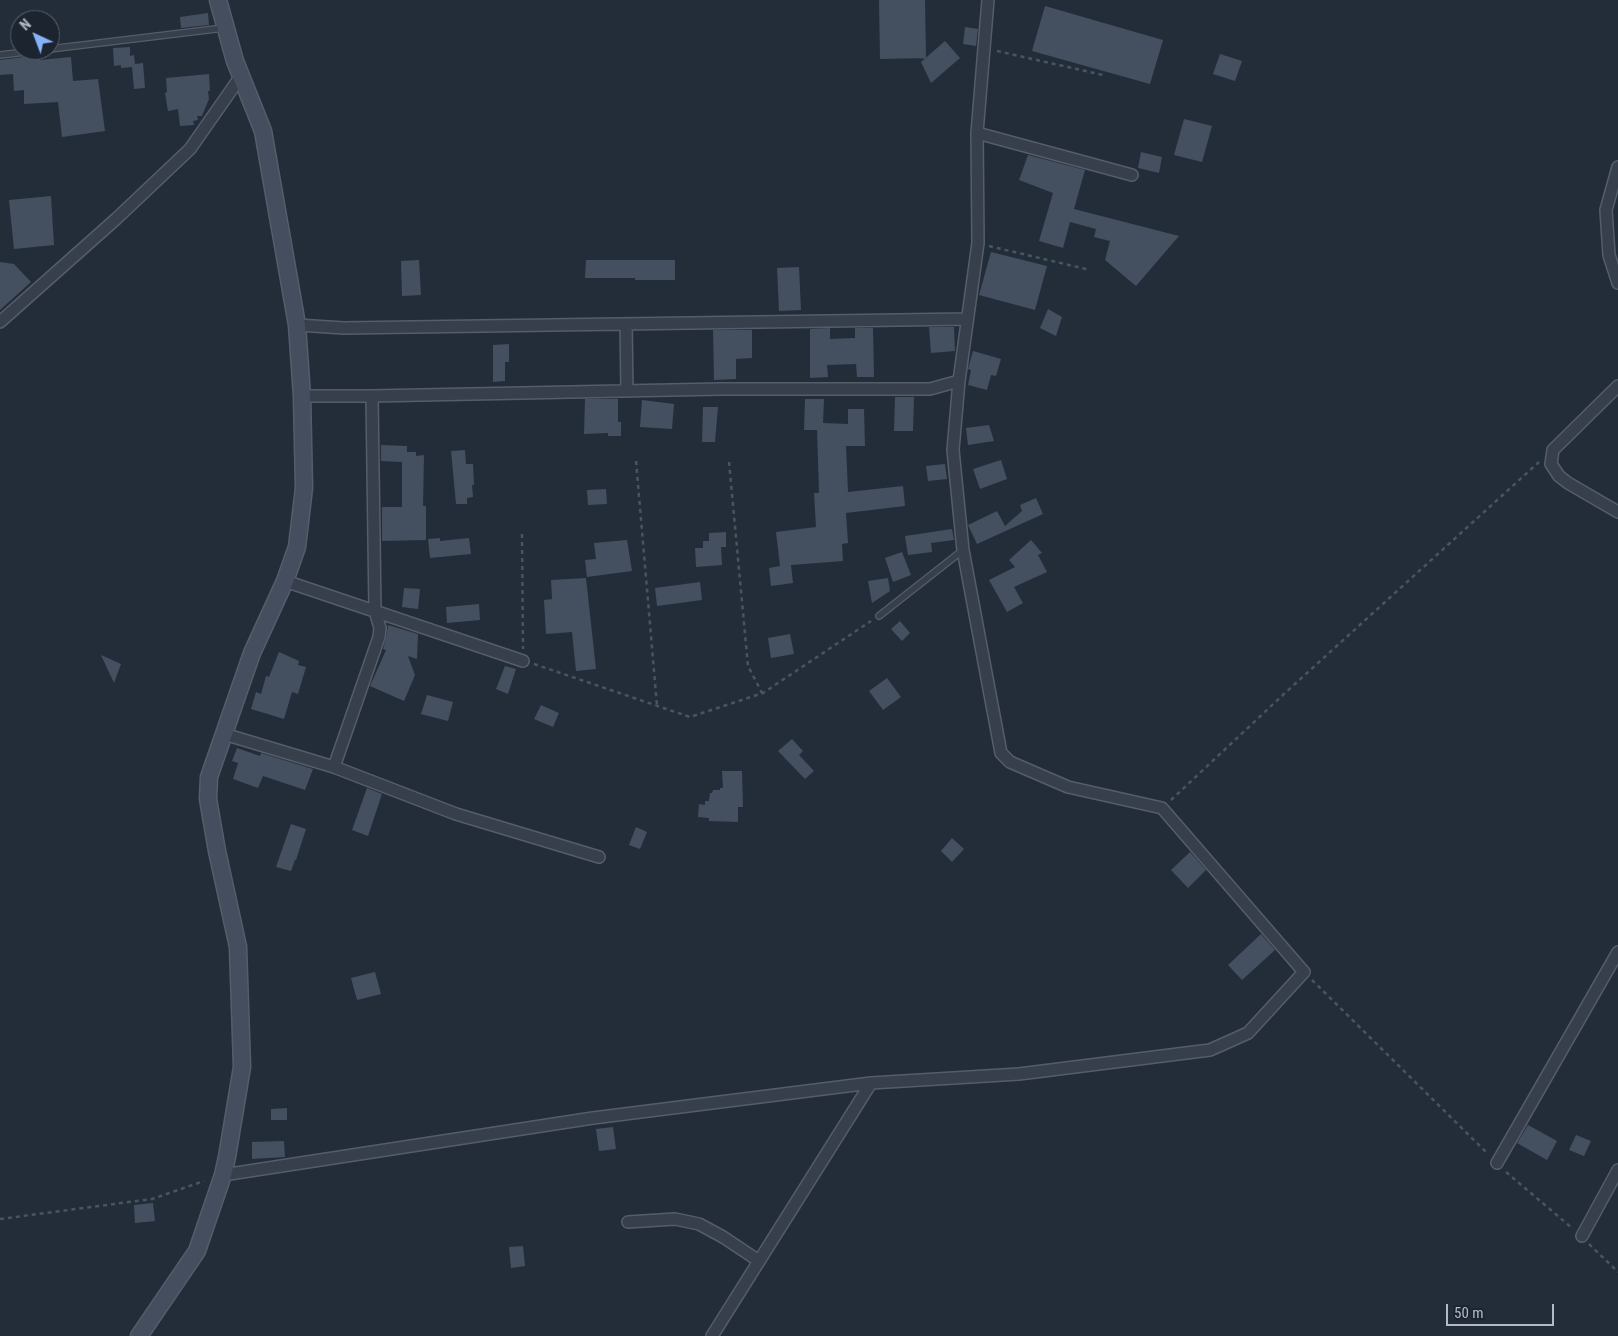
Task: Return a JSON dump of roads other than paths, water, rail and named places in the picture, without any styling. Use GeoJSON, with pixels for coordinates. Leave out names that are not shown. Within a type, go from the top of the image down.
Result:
{"type":"FeatureCollection","features":[{"type":"Feature","properties":{"kind":"street"},"geometry":{"type":"LineString","coordinates":[[139,1336],[197,1251],[223,1175],[242,1067],[238,948],[208,799],[209,777],[252,653],[285,581],[297,546],[304,488],[302,396],[297,325],[263,131],[241,76],[218,0]]}},
{"type":"Feature","properties":{"kind":"street"},"geometry":{"type":"LineString","coordinates":[[223,1175],[593,1118],[871,1083],[1019,1074],[1210,1050],[1248,1033],[1304,972],[1162,808],[1068,787],[1010,762],[1001,753],[963,550],[953,450],[959,381],[978,243],[977,133],[988,0]]}},
{"type":"Feature","properties":{"kind":"street"},"geometry":{"type":"LineString","coordinates":[[0,322],[116,219],[190,149],[241,76]]}},
{"type":"Feature","properties":{"kind":"street"},"geometry":{"type":"LineString","coordinates":[[977,133],[1132,175]]}},
{"type":"Feature","properties":{"kind":"street"},"geometry":{"type":"LineString","coordinates":[[1618,167],[1606,210],[1609,255],[1618,283]]}},
{"type":"Feature","properties":{"kind":"street"},"geometry":{"type":"LineString","coordinates":[[297,325],[344,328],[967,319]]}},
{"type":"Feature","properties":{"kind":"street"},"geometry":{"type":"LineString","coordinates":[[626,324],[627,391]]}},
{"type":"Feature","properties":{"kind":"street"},"geometry":{"type":"LineString","coordinates":[[302,396],[930,389],[959,381]]}},
{"type":"Feature","properties":{"kind":"street"},"geometry":{"type":"LineString","coordinates":[[1618,386],[1553,450],[1552,464],[1559,476],[1618,512]]}},
{"type":"Feature","properties":{"kind":"street"},"geometry":{"type":"LineString","coordinates":[[334,767],[379,637],[380,628],[374,611],[372,396]]}},
{"type":"Feature","properties":{"kind":"street"},"geometry":{"type":"LineString","coordinates":[[285,581],[523,661]]}},
{"type":"Feature","properties":{"kind":"street"},"geometry":{"type":"LineString","coordinates":[[224,734],[334,767],[456,814],[599,858]]}},
{"type":"Feature","properties":{"kind":"street"},"geometry":{"type":"LineString","coordinates":[[1496,1163],[1618,952]]}},
{"type":"Feature","properties":{"kind":"street"},"geometry":{"type":"LineString","coordinates":[[712,1336],[871,1083]]}},
{"type":"Feature","properties":{"kind":"street"},"geometry":{"type":"LineString","coordinates":[[1582,1236],[1618,1170]]}},
{"type":"Feature","properties":{"kind":"street"},"geometry":{"type":"LineString","coordinates":[[628,1222],[675,1219],[699,1224],[723,1237],[759,1261]]}},
{"type":"Feature","properties":{"kind":"lane"},"geometry":{"type":"LineString","coordinates":[[60,48],[226,28]]}},
{"type":"Feature","properties":{"kind":"lane"},"geometry":{"type":"LineString","coordinates":[[879,616],[963,550]]}}]}
